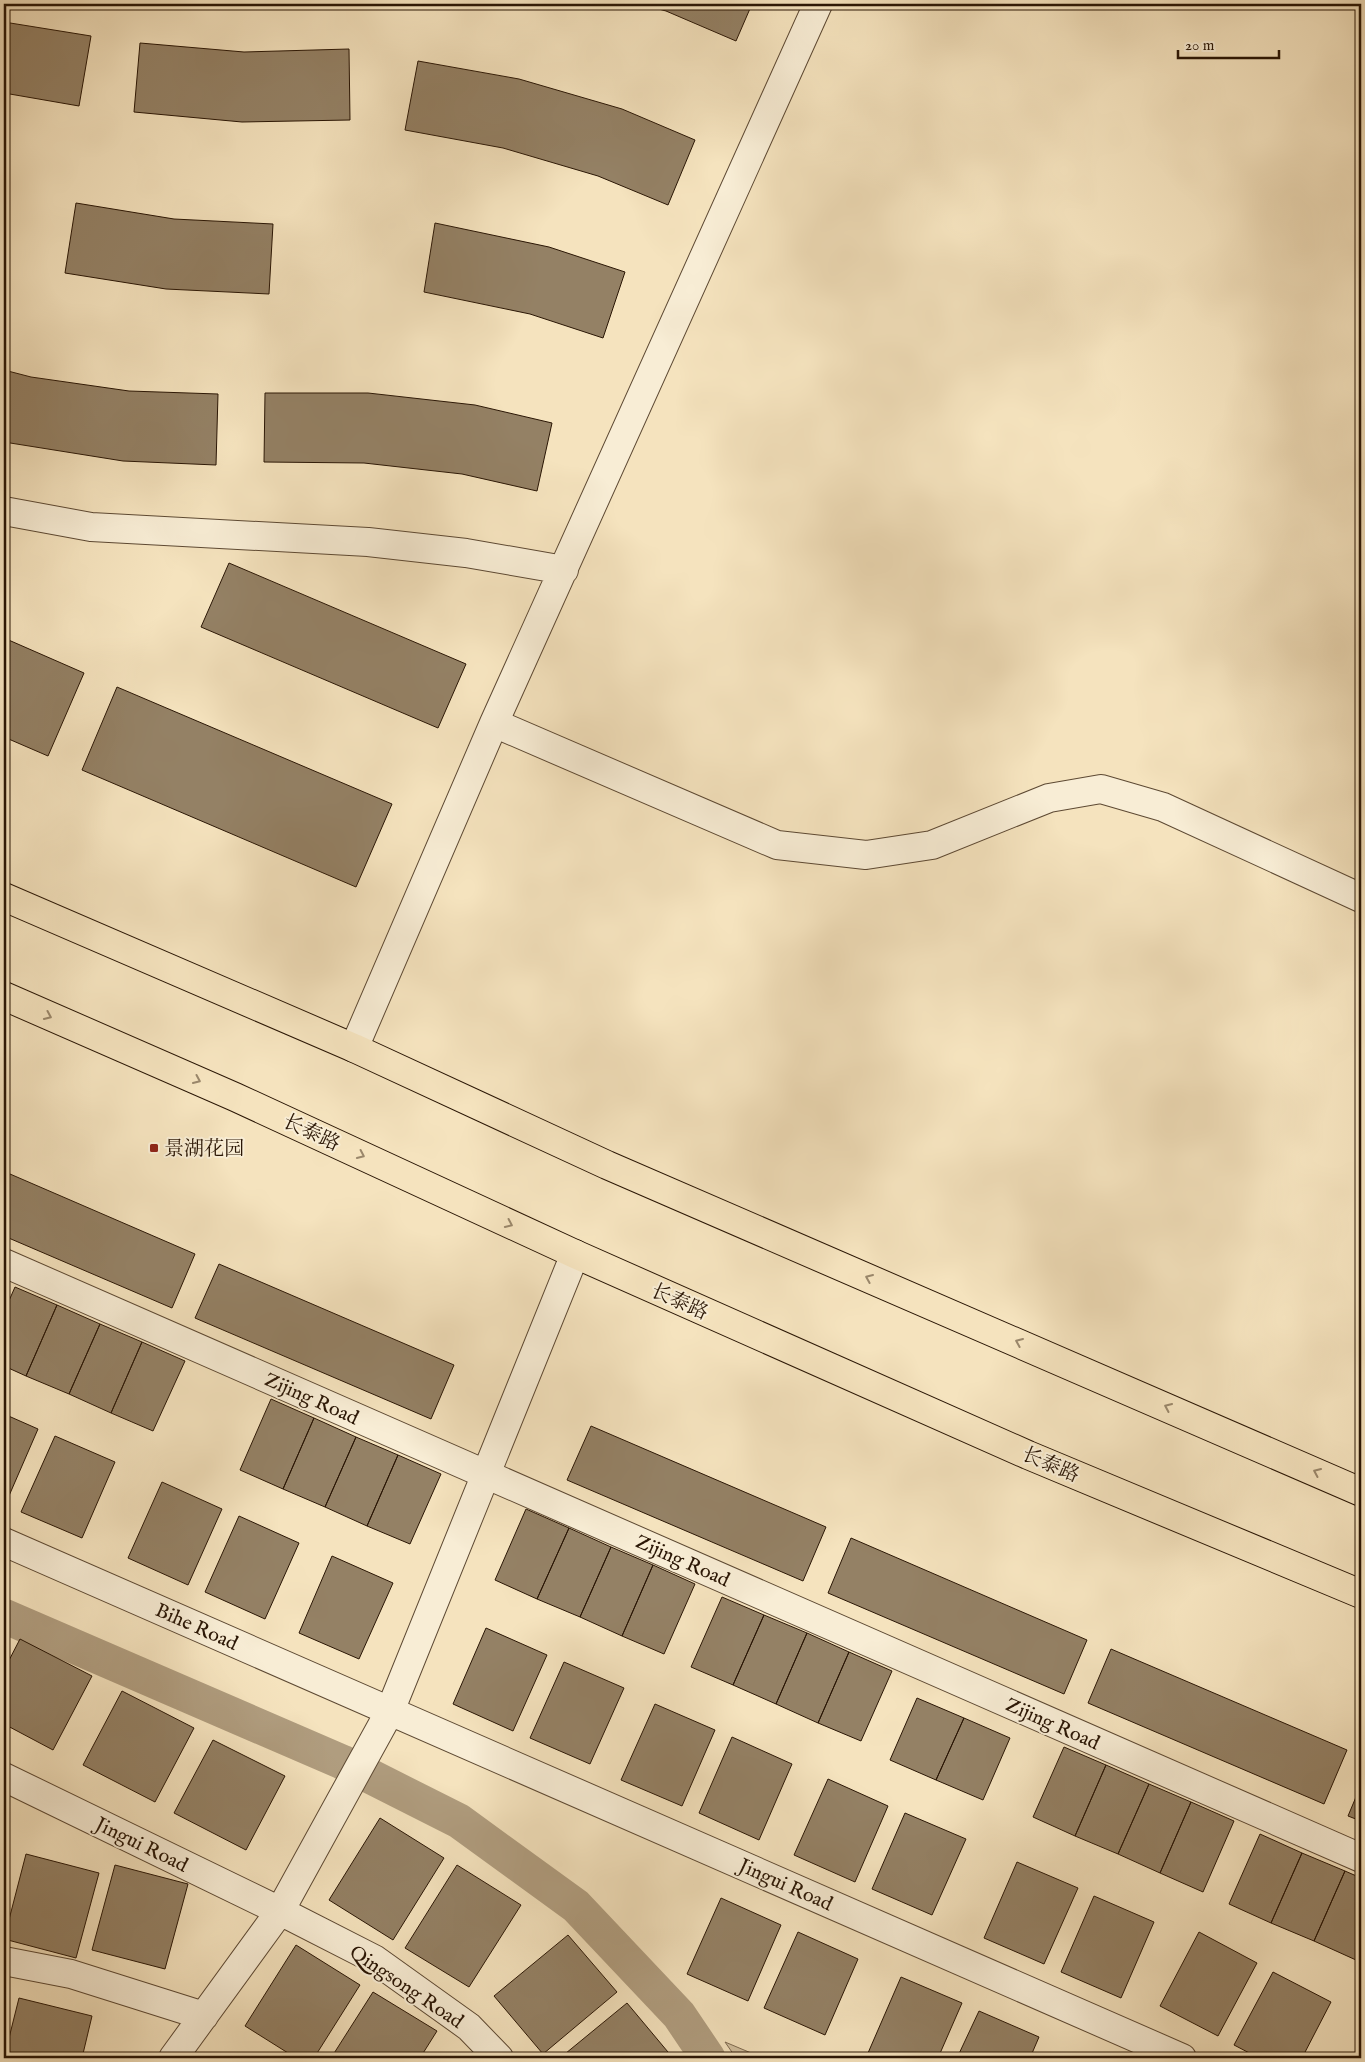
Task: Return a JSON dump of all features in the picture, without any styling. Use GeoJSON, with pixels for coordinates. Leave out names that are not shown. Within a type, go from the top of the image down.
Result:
{"type":"FeatureCollection","features":[{"type":"Feature","properties":{"kind":"highway"},"geometry":{"type":"LineString","coordinates":[[4,897],[354,1048],[607,1165],[1361,1492]]}},
{"type":"Feature","properties":{"kind":"highway","name":"长泰路"},"geometry":{"type":"LineString","coordinates":[[4,996],[235,1097],[575,1254],[1028,1454],[1361,1594]]}},
{"type":"Feature","properties":{"kind":"street"},"geometry":{"type":"LineString","coordinates":[[354,1048],[494,723],[818,4]]}},
{"type":"Feature","properties":{"kind":"street"},"geometry":{"type":"LineString","coordinates":[[4,511],[90,527],[368,542],[466,554],[564,570]]}},
{"type":"Feature","properties":{"kind":"street"},"geometry":{"type":"LineString","coordinates":[[494,723],[777,845],[866,855],[932,845],[1049,798],[1101,789],[1163,807],[1361,898]]}},
{"type":"Feature","properties":{"kind":"street"},"geometry":{"type":"LineString","coordinates":[[173,2058],[280,1911],[390,1710],[575,1254]]}},
{"type":"Feature","properties":{"kind":"street","name":"Zijing Road"},"geometry":{"type":"LineString","coordinates":[[4,1263],[1361,1858]]}},
{"type":"Feature","properties":{"kind":"street","name":"Bihe Road"},"geometry":{"type":"LineString","coordinates":[[4,1542],[390,1710]]}},
{"type":"Feature","properties":{"kind":"street","name":"Jingui Road"},"geometry":{"type":"LineString","coordinates":[[390,1710],[1182,2058]]}},
{"type":"Feature","properties":{"kind":"street","name":"Jingui Road"},"geometry":{"type":"LineString","coordinates":[[4,1777],[280,1911]]}},
{"type":"Feature","properties":{"kind":"street","name":"Qingsong Road"},"geometry":{"type":"LineString","coordinates":[[280,1911],[374,1959],[469,2027],[499,2058]]}},
{"type":"Feature","properties":{"kind":"street"},"geometry":{"type":"LineString","coordinates":[[4,1961],[71,1974],[204,2016]]}},
{"type":"Feature","properties":{"kind":"shaded area"},"geometry":{"type":"Polygon","coordinates":[[[725,2042],[763,2058],[736,2058],[725,2042]]]}},
{"type":"Feature","properties":{"kind":"building"},"geometry":{"type":"Polygon","coordinates":[[[640,4],[752,4],[736,41],[666,11],[640,4]]]}},
{"type":"Feature","properties":{"kind":"building"},"geometry":{"type":"Polygon","coordinates":[[[4,22],[91,36],[79,106],[4,93],[4,22]]]}},
{"type":"Feature","properties":{"kind":"building"},"geometry":{"type":"Polygon","coordinates":[[[140,43],[244,52],[349,49],[350,120],[242,122],[134,112],[140,43]]]}},
{"type":"Feature","properties":{"kind":"building"},"geometry":{"type":"Polygon","coordinates":[[[418,61],[519,79],[622,109],[695,140],[668,205],[598,176],[503,148],[405,130],[418,61]]]}},
{"type":"Feature","properties":{"kind":"building"},"geometry":{"type":"Polygon","coordinates":[[[76,203],[174,219],[273,224],[269,294],[166,289],[65,273],[76,203]]]}},
{"type":"Feature","properties":{"kind":"building"},"geometry":{"type":"Polygon","coordinates":[[[435,223],[549,247],[625,272],[603,338],[530,314],[424,292],[435,223]]]}},
{"type":"Feature","properties":{"kind":"building"},"geometry":{"type":"Polygon","coordinates":[[[4,370],[31,377],[129,391],[218,394],[216,465],[123,461],[4,442],[4,370]]]}},
{"type":"Feature","properties":{"kind":"building"},"geometry":{"type":"Polygon","coordinates":[[[265,393],[368,393],[475,405],[552,423],[537,491],[462,474],[364,463],[264,462],[265,393]]]}},
{"type":"Feature","properties":{"kind":"building"},"geometry":{"type":"Polygon","coordinates":[[[229,563],[466,664],[438,728],[201,627],[229,563]]]}},
{"type":"Feature","properties":{"kind":"building"},"geometry":{"type":"Polygon","coordinates":[[[4,638],[84,673],[48,756],[4,737],[4,638]]]}},
{"type":"Feature","properties":{"kind":"building"},"geometry":{"type":"Polygon","coordinates":[[[117,687],[392,804],[356,887],[82,770],[117,687]]]}},
{"type":"Feature","properties":{"kind":"building"},"geometry":{"type":"Polygon","coordinates":[[[10,1174],[195,1254],[172,1308],[4,1236],[4,1190],[10,1174]]]}},
{"type":"Feature","properties":{"kind":"building"},"geometry":{"type":"Polygon","coordinates":[[[219,1264],[454,1365],[431,1419],[195,1318],[219,1264]]]}},
{"type":"Feature","properties":{"kind":"building"},"geometry":{"type":"Polygon","coordinates":[[[15,1287],[57,1305],[26,1376],[4,1366],[4,1312],[15,1287]]]}},
{"type":"Feature","properties":{"kind":"building"},"geometry":{"type":"Polygon","coordinates":[[[57,1305],[100,1324],[69,1394],[26,1376],[57,1305]]]}},
{"type":"Feature","properties":{"kind":"building"},"geometry":{"type":"Polygon","coordinates":[[[100,1324],[142,1342],[111,1413],[69,1394],[100,1324]]]}},
{"type":"Feature","properties":{"kind":"building"},"geometry":{"type":"Polygon","coordinates":[[[142,1342],[185,1361],[153,1431],[111,1413],[142,1342]]]}},
{"type":"Feature","properties":{"kind":"building"},"geometry":{"type":"Polygon","coordinates":[[[271,1399],[314,1418],[283,1489],[240,1470],[271,1399]]]}},
{"type":"Feature","properties":{"kind":"building"},"geometry":{"type":"Polygon","coordinates":[[[4,1414],[38,1429],[5,1505],[4,1504],[4,1414]]]}},
{"type":"Feature","properties":{"kind":"building"},"geometry":{"type":"Polygon","coordinates":[[[314,1418],[356,1437],[325,1507],[283,1489],[314,1418]]]}},
{"type":"Feature","properties":{"kind":"building"},"geometry":{"type":"Polygon","coordinates":[[[591,1426],[826,1527],[803,1581],[567,1480],[591,1426]]]}},
{"type":"Feature","properties":{"kind":"building"},"geometry":{"type":"Polygon","coordinates":[[[55,1436],[115,1462],[82,1538],[21,1512],[55,1436]]]}},
{"type":"Feature","properties":{"kind":"building"},"geometry":{"type":"Polygon","coordinates":[[[356,1437],[398,1455],[367,1526],[325,1507],[356,1437]]]}},
{"type":"Feature","properties":{"kind":"building"},"geometry":{"type":"Polygon","coordinates":[[[398,1455],[441,1474],[410,1544],[367,1526],[398,1455]]]}},
{"type":"Feature","properties":{"kind":"building"},"geometry":{"type":"Polygon","coordinates":[[[162,1482],[222,1509],[188,1585],[128,1558],[162,1482]]]}},
{"type":"Feature","properties":{"kind":"building"},"geometry":{"type":"Polygon","coordinates":[[[526,1509],[569,1528],[537,1599],[495,1580],[526,1509]]]}},
{"type":"Feature","properties":{"kind":"building"},"geometry":{"type":"Polygon","coordinates":[[[239,1516],[299,1543],[265,1619],[205,1592],[239,1516]]]}},
{"type":"Feature","properties":{"kind":"building"},"geometry":{"type":"Polygon","coordinates":[[[569,1528],[611,1547],[580,1617],[537,1599],[569,1528]]]}},
{"type":"Feature","properties":{"kind":"building"},"geometry":{"type":"Polygon","coordinates":[[[851,1538],[1087,1640],[1064,1694],[828,1593],[851,1538]]]}},
{"type":"Feature","properties":{"kind":"building"},"geometry":{"type":"Polygon","coordinates":[[[611,1547],[653,1565],[622,1636],[580,1617],[611,1547]]]}},
{"type":"Feature","properties":{"kind":"building"},"geometry":{"type":"Polygon","coordinates":[[[332,1556],[393,1583],[359,1659],[299,1633],[332,1556]]]}},
{"type":"Feature","properties":{"kind":"building"},"geometry":{"type":"Polygon","coordinates":[[[653,1565],[695,1584],[664,1654],[622,1636],[653,1565]]]}},
{"type":"Feature","properties":{"kind":"building"},"geometry":{"type":"Polygon","coordinates":[[[722,1597],[764,1615],[733,1685],[691,1667],[722,1597]]]}},
{"type":"Feature","properties":{"kind":"building"},"geometry":{"type":"Polygon","coordinates":[[[764,1615],[807,1633],[776,1704],[733,1685],[764,1615]]]}},
{"type":"Feature","properties":{"kind":"building"},"geometry":{"type":"Polygon","coordinates":[[[486,1628],[547,1655],[513,1731],[453,1704],[486,1628]]]}},
{"type":"Feature","properties":{"kind":"building"},"geometry":{"type":"Polygon","coordinates":[[[807,1633],[849,1652],[818,1723],[776,1704],[807,1633]]]}},
{"type":"Feature","properties":{"kind":"building"},"geometry":{"type":"Polygon","coordinates":[[[20,1639],[92,1676],[53,1750],[4,1724],[4,1670],[20,1639]]]}},
{"type":"Feature","properties":{"kind":"building"},"geometry":{"type":"Polygon","coordinates":[[[1111,1649],[1347,1750],[1324,1804],[1088,1703],[1111,1649]]]}},
{"type":"Feature","properties":{"kind":"building"},"geometry":{"type":"Polygon","coordinates":[[[849,1652],[892,1671],[861,1741],[818,1723],[849,1652]]]}},
{"type":"Feature","properties":{"kind":"building"},"geometry":{"type":"Polygon","coordinates":[[[564,1662],[624,1688],[590,1764],[530,1738],[564,1662]]]}},
{"type":"Feature","properties":{"kind":"building"},"geometry":{"type":"Polygon","coordinates":[[[122,1691],[194,1728],[155,1802],[83,1765],[122,1691]]]}},
{"type":"Feature","properties":{"kind":"building"},"geometry":{"type":"Polygon","coordinates":[[[917,1698],[964,1718],[936,1780],[890,1760],[917,1698]]]}},
{"type":"Feature","properties":{"kind":"building"},"geometry":{"type":"Polygon","coordinates":[[[655,1704],[715,1730],[682,1806],[621,1780],[655,1704]]]}},
{"type":"Feature","properties":{"kind":"building"},"geometry":{"type":"Polygon","coordinates":[[[964,1718],[1010,1738],[983,1800],[936,1780],[964,1718]]]}},
{"type":"Feature","properties":{"kind":"building"},"geometry":{"type":"Polygon","coordinates":[[[732,1737],[792,1764],[759,1840],[699,1813],[732,1737]]]}},
{"type":"Feature","properties":{"kind":"building"},"geometry":{"type":"Polygon","coordinates":[[[213,1740],[285,1776],[246,1850],[174,1813],[213,1740]]]}},
{"type":"Feature","properties":{"kind":"building"},"geometry":{"type":"Polygon","coordinates":[[[1064,1747],[1106,1765],[1075,1836],[1033,1817],[1064,1747]]]}},
{"type":"Feature","properties":{"kind":"building"},"geometry":{"type":"Polygon","coordinates":[[[1106,1765],[1149,1784],[1118,1854],[1075,1836],[1106,1765]]]}},
{"type":"Feature","properties":{"kind":"building"},"geometry":{"type":"Polygon","coordinates":[[[828,1779],[888,1806],[855,1882],[794,1855],[828,1779]]]}},
{"type":"Feature","properties":{"kind":"building"},"geometry":{"type":"Polygon","coordinates":[[[1149,1784],[1191,1802],[1160,1873],[1118,1854],[1149,1784]]]}},
{"type":"Feature","properties":{"kind":"building"},"geometry":{"type":"Polygon","coordinates":[[[1361,1785],[1361,1821],[1348,1816],[1361,1785]]]}},
{"type":"Feature","properties":{"kind":"building"},"geometry":{"type":"Polygon","coordinates":[[[1191,1802],[1234,1821],[1203,1892],[1160,1873],[1191,1802]]]}},
{"type":"Feature","properties":{"kind":"building"},"geometry":{"type":"Polygon","coordinates":[[[905,1813],[966,1839],[932,1915],[872,1889],[905,1813]]]}},
{"type":"Feature","properties":{"kind":"building"},"geometry":{"type":"Polygon","coordinates":[[[380,1818],[444,1858],[393,1940],[329,1900],[380,1818]]]}},
{"type":"Feature","properties":{"kind":"building"},"geometry":{"type":"Polygon","coordinates":[[[1260,1834],[1302,1853],[1271,1923],[1229,1904],[1260,1834]]]}},
{"type":"Feature","properties":{"kind":"building"},"geometry":{"type":"Polygon","coordinates":[[[1302,1853],[1345,1871],[1314,1941],[1271,1923],[1302,1853]]]}},
{"type":"Feature","properties":{"kind":"building"},"geometry":{"type":"Polygon","coordinates":[[[26,1854],[99,1873],[76,1958],[4,1939],[26,1854]]]}},
{"type":"Feature","properties":{"kind":"building"},"geometry":{"type":"Polygon","coordinates":[[[1017,1862],[1078,1888],[1044,1964],[984,1938],[1017,1862]]]}},
{"type":"Feature","properties":{"kind":"building"},"geometry":{"type":"Polygon","coordinates":[[[115,1865],[188,1884],[165,1969],[92,1950],[115,1865]]]}},
{"type":"Feature","properties":{"kind":"building"},"geometry":{"type":"Polygon","coordinates":[[[457,1865],[521,1905],[469,1987],[405,1948],[457,1865]]]}},
{"type":"Feature","properties":{"kind":"building"},"geometry":{"type":"Polygon","coordinates":[[[1345,1871],[1361,1878],[1361,1949],[1356,1960],[1314,1941],[1345,1871]]]}},
{"type":"Feature","properties":{"kind":"building"},"geometry":{"type":"Polygon","coordinates":[[[1094,1896],[1154,1922],[1121,1998],[1061,1972],[1094,1896]]]}},
{"type":"Feature","properties":{"kind":"building"},"geometry":{"type":"Polygon","coordinates":[[[721,1898],[781,1925],[748,2001],[687,1974],[721,1898]]]}},
{"type":"Feature","properties":{"kind":"building"},"geometry":{"type":"Polygon","coordinates":[[[798,1932],[858,1959],[825,2035],[764,2008],[798,1932]]]}},
{"type":"Feature","properties":{"kind":"building"},"geometry":{"type":"Polygon","coordinates":[[[1199,1932],[1257,1963],[1218,2036],[1160,2006],[1199,1932]]]}},
{"type":"Feature","properties":{"kind":"building"},"geometry":{"type":"Polygon","coordinates":[[[568,1935],[617,1992],[543,2054],[494,1996],[568,1935]]]}},
{"type":"Feature","properties":{"kind":"building"},"geometry":{"type":"Polygon","coordinates":[[[296,1945],[360,1985],[314,2058],[296,2058],[245,2026],[296,1945]]]}},
{"type":"Feature","properties":{"kind":"building"},"geometry":{"type":"Polygon","coordinates":[[[1361,1949],[1361,1962],[1356,1960],[1361,1949]]]}},
{"type":"Feature","properties":{"kind":"building"},"geometry":{"type":"Polygon","coordinates":[[[1273,1972],[1331,2002],[1302,2058],[1259,2058],[1234,2045],[1273,1972]]]}},
{"type":"Feature","properties":{"kind":"building"},"geometry":{"type":"Polygon","coordinates":[[[901,1977],[962,2003],[938,2058],[880,2058],[868,2053],[901,1977]]]}},
{"type":"Feature","properties":{"kind":"building"},"geometry":{"type":"Polygon","coordinates":[[[373,1992],[437,2031],[420,2058],[331,2058],[373,1992]]]}},
{"type":"Feature","properties":{"kind":"building"},"geometry":{"type":"Polygon","coordinates":[[[19,1998],[92,2016],[82,2058],[4,2058],[19,1998]]]}},
{"type":"Feature","properties":{"kind":"building"},"geometry":{"type":"Polygon","coordinates":[[[627,2003],[673,2058],[560,2058],[627,2003]]]}},
{"type":"Feature","properties":{"kind":"building"},"geometry":{"type":"Polygon","coordinates":[[[979,2011],[1039,2037],[1030,2058],[957,2058],[979,2011]]]}},
{"type":"Feature","properties":{"kind":"waterway"},"geometry":{"type":"LineString","coordinates":[[4,1616],[342,1762],[459,1821],[576,1906],[679,2015],[708,2058]]}},
{"type":"Feature","properties":{"kind":"place","name":"景湖花园"},"geometry":{"type":"Point","coordinates":[154,1148]}}]}
